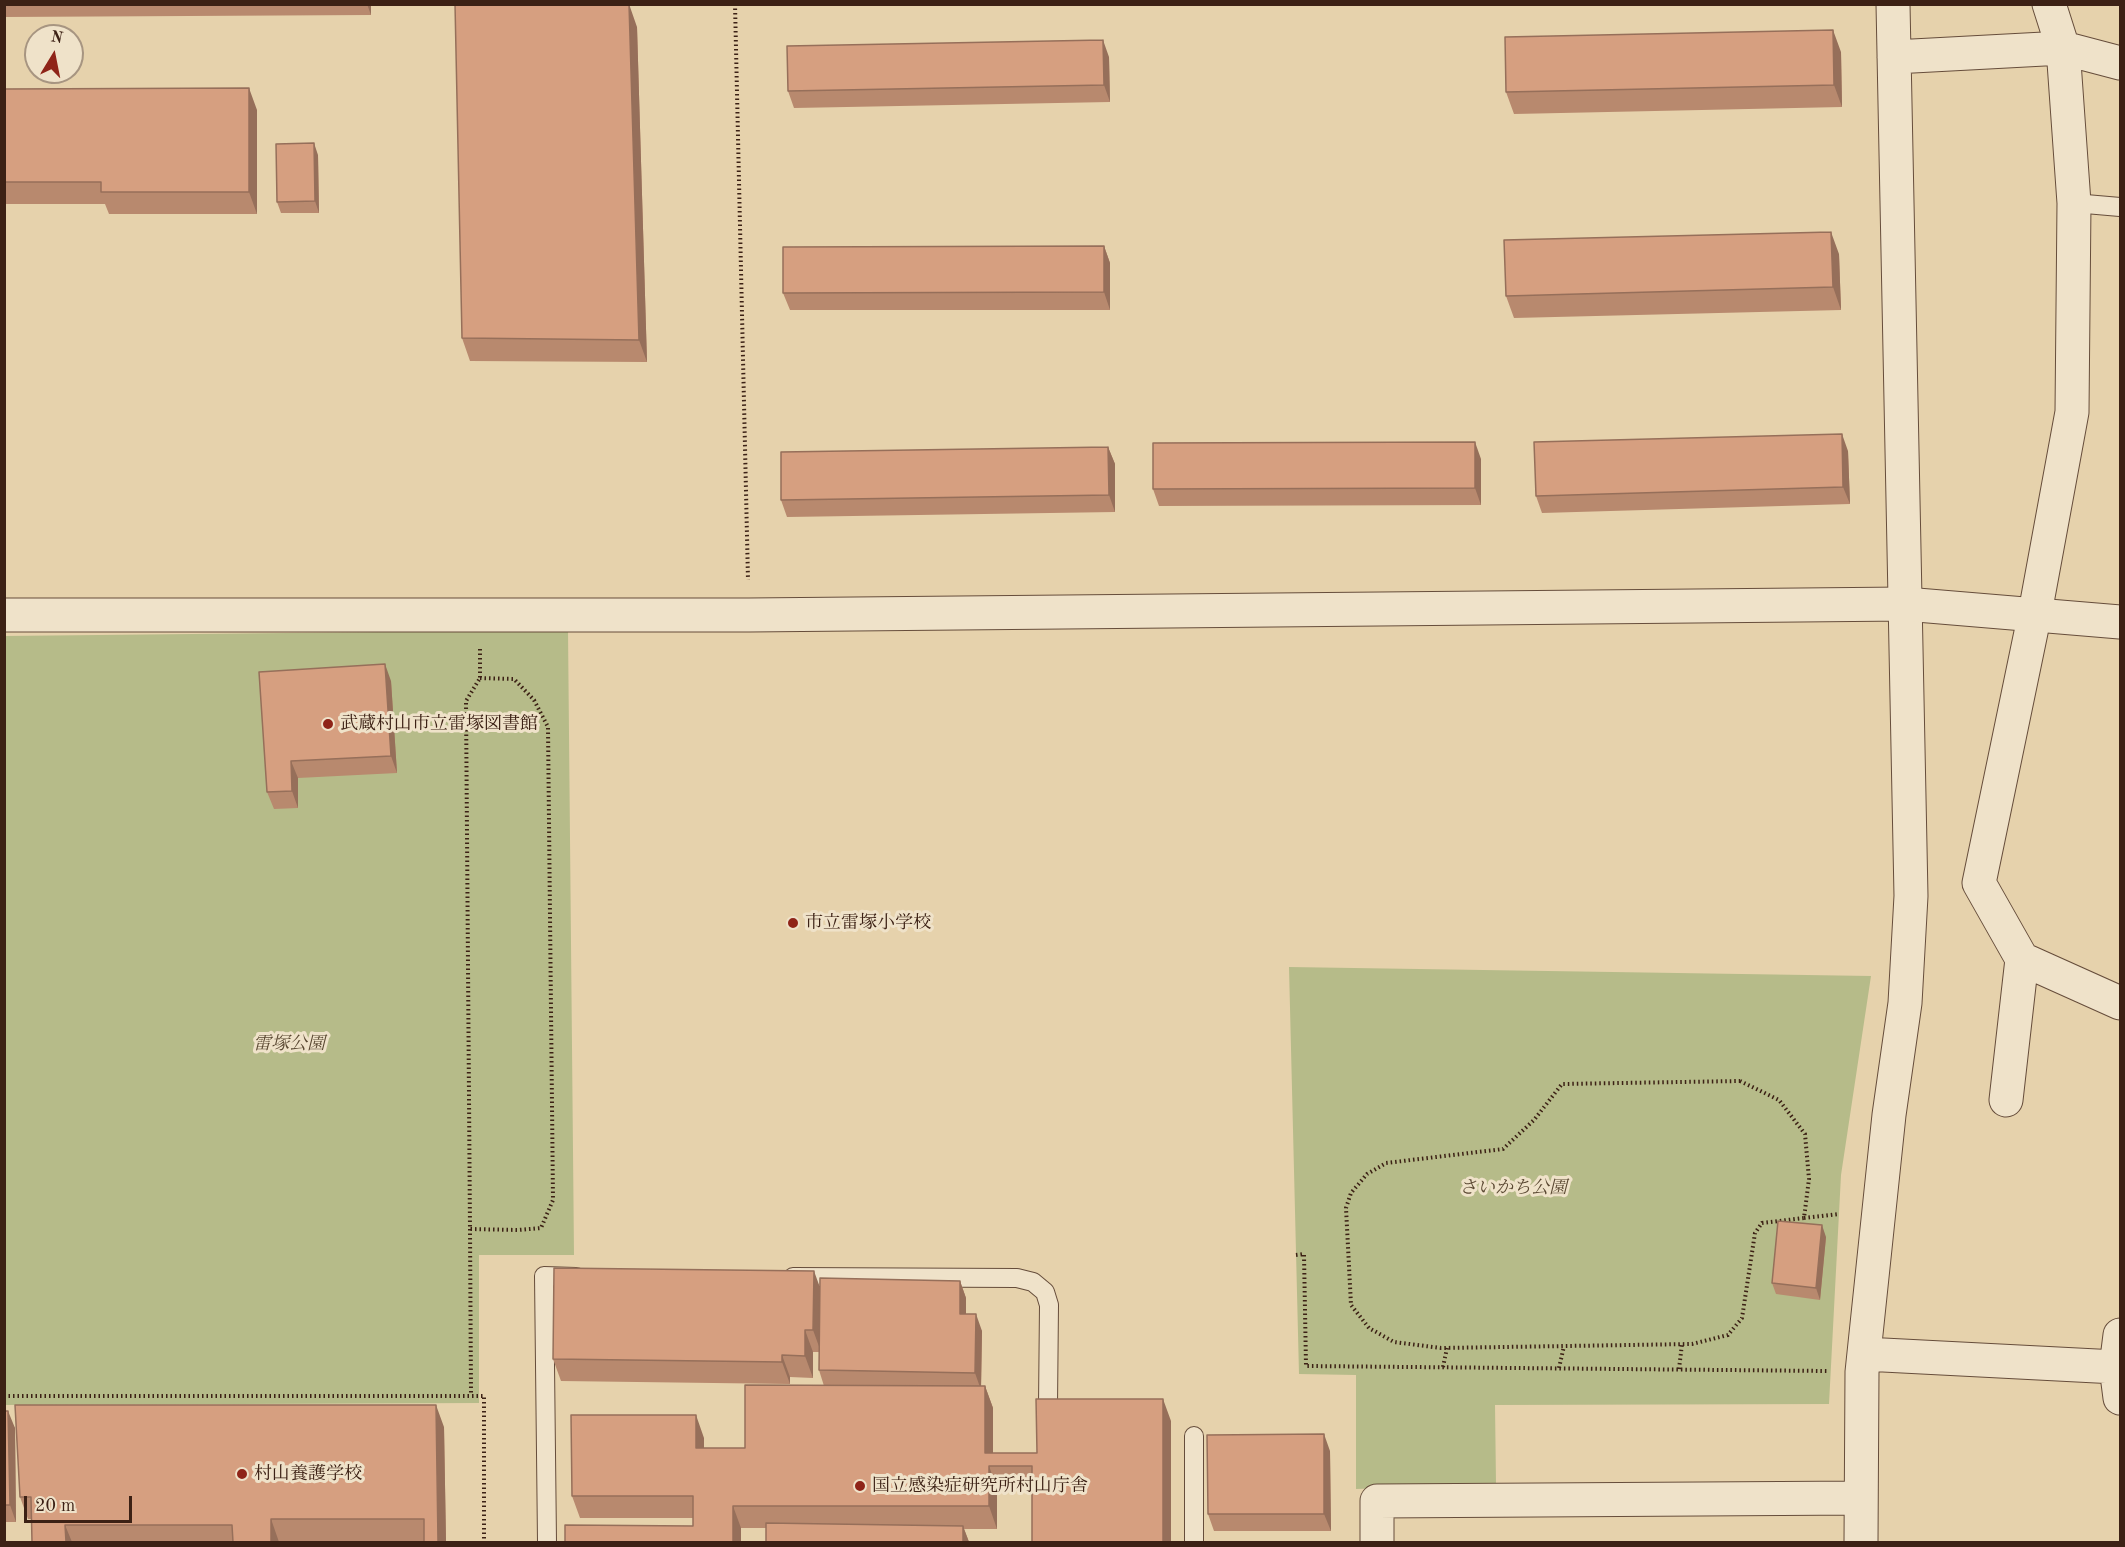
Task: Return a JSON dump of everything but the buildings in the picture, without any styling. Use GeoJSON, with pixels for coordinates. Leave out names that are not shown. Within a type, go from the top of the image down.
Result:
{"type":"FeatureCollection","features":[{"type":"Feature","properties":{"kind":"street"},"geometry":{"type":"LineString","coordinates":[[1861,1542],[1863,1363],[1889,1115],[1905,1003],[1911,896],[1893,4]]}},
{"type":"Feature","properties":{"kind":"street"},"geometry":{"type":"LineString","coordinates":[[2006,1100],[2022,959],[1979,883],[2035,613],[2072,412],[2074,203],[2063,48],[2049,4]]}},
{"type":"Feature","properties":{"kind":"street"},"geometry":{"type":"LineString","coordinates":[[1894,57],[2063,48],[2121,63]]}},
{"type":"Feature","properties":{"kind":"street"},"geometry":{"type":"LineString","coordinates":[[4,615],[749,615],[1905,604],[2035,613],[2121,622]]}},
{"type":"Feature","properties":{"kind":"street"},"geometry":{"type":"LineString","coordinates":[[2022,959],[2121,1003]]}},
{"type":"Feature","properties":{"kind":"street"},"geometry":{"type":"LineString","coordinates":[[1863,1363],[2118,1383],[2121,1335]]}},
{"type":"Feature","properties":{"kind":"street"},"geometry":{"type":"LineString","coordinates":[[1377,1542],[1377,1501],[1861,1498]]}},
{"type":"Feature","properties":{"kind":"lane"},"geometry":{"type":"LineString","coordinates":[[2074,203],[2121,207]]}},
{"type":"Feature","properties":{"kind":"lane"},"geometry":{"type":"LineString","coordinates":[[548,1542],[544,1276],[592,1277]]}},
{"type":"Feature","properties":{"kind":"lane"},"geometry":{"type":"LineString","coordinates":[[780,1277],[1017,1278],[1033,1282],[1045,1292],[1049,1305],[1048,1405]]}},
{"type":"Feature","properties":{"kind":"lane"},"geometry":{"type":"LineString","coordinates":[[1194,1436],[1194,1542]]}},
{"type":"Feature","properties":{"kind":"path"},"geometry":{"type":"LineString","coordinates":[[735,4],[749,615]]}},
{"type":"Feature","properties":{"kind":"path"},"geometry":{"type":"LineString","coordinates":[[471,1394],[466,701],[480,678],[480,643]]}},
{"type":"Feature","properties":{"kind":"path"},"geometry":{"type":"LineString","coordinates":[[470,1230],[541,1228],[553,1200],[548,727],[534,700],[514,679],[480,678]]}},
{"type":"Feature","properties":{"kind":"path"},"geometry":{"type":"LineString","coordinates":[[1804,1218],[1809,1179],[1805,1134],[1779,1100],[1740,1081],[1562,1084],[1534,1120],[1503,1149],[1386,1163],[1367,1174],[1351,1193],[1346,1208],[1351,1305],[1369,1328],[1394,1342],[1447,1348],[1682,1344],[1728,1335],[1742,1318],[1755,1233],[1762,1223],[1839,1214]]}},
{"type":"Feature","properties":{"kind":"path"},"geometry":{"type":"LineString","coordinates":[[1296,1255],[1304,1254],[1306,1366],[1679,1369],[1863,1363]]}},
{"type":"Feature","properties":{"kind":"path"},"geometry":{"type":"LineString","coordinates":[[1679,1369],[1682,1344]]}},
{"type":"Feature","properties":{"kind":"path"},"geometry":{"type":"LineString","coordinates":[[1559,1368],[1564,1346]]}},
{"type":"Feature","properties":{"kind":"path"},"geometry":{"type":"LineString","coordinates":[[1443,1367],[1447,1348]]}},
{"type":"Feature","properties":{"kind":"path"},"geometry":{"type":"LineString","coordinates":[[4,1396],[471,1394],[484,1396],[484,1542]]}},
{"type":"Feature","properties":{"kind":"green space","name":"雷塚公園"},"geometry":{"type":"Polygon","coordinates":[[[568,630],[574,1255],[479,1255],[479,1403],[5,1405],[5,636],[568,630]]]}},
{"type":"Feature","properties":{"kind":"green space","name":"さいかち公園"},"geometry":{"type":"Polygon","coordinates":[[[1289,967],[1871,976],[1841,1175],[1829,1404],[1495,1405],[1496,1484],[1356,1489],[1356,1375],[1299,1374],[1289,967]]]}},
{"type":"Feature","properties":{"kind":"place","name":"武蔵村山市立雷塚図書館"},"geometry":{"type":"Point","coordinates":[328,724]}},
{"type":"Feature","properties":{"kind":"place","name":"市立雷塚小学校"},"geometry":{"type":"Point","coordinates":[793,923]}},
{"type":"Feature","properties":{"kind":"place","name":"村山養護学校"},"geometry":{"type":"Point","coordinates":[242,1474]}},
{"type":"Feature","properties":{"kind":"place","name":"国立感染症研究所村山庁舎"},"geometry":{"type":"Point","coordinates":[860,1486]}}]}
